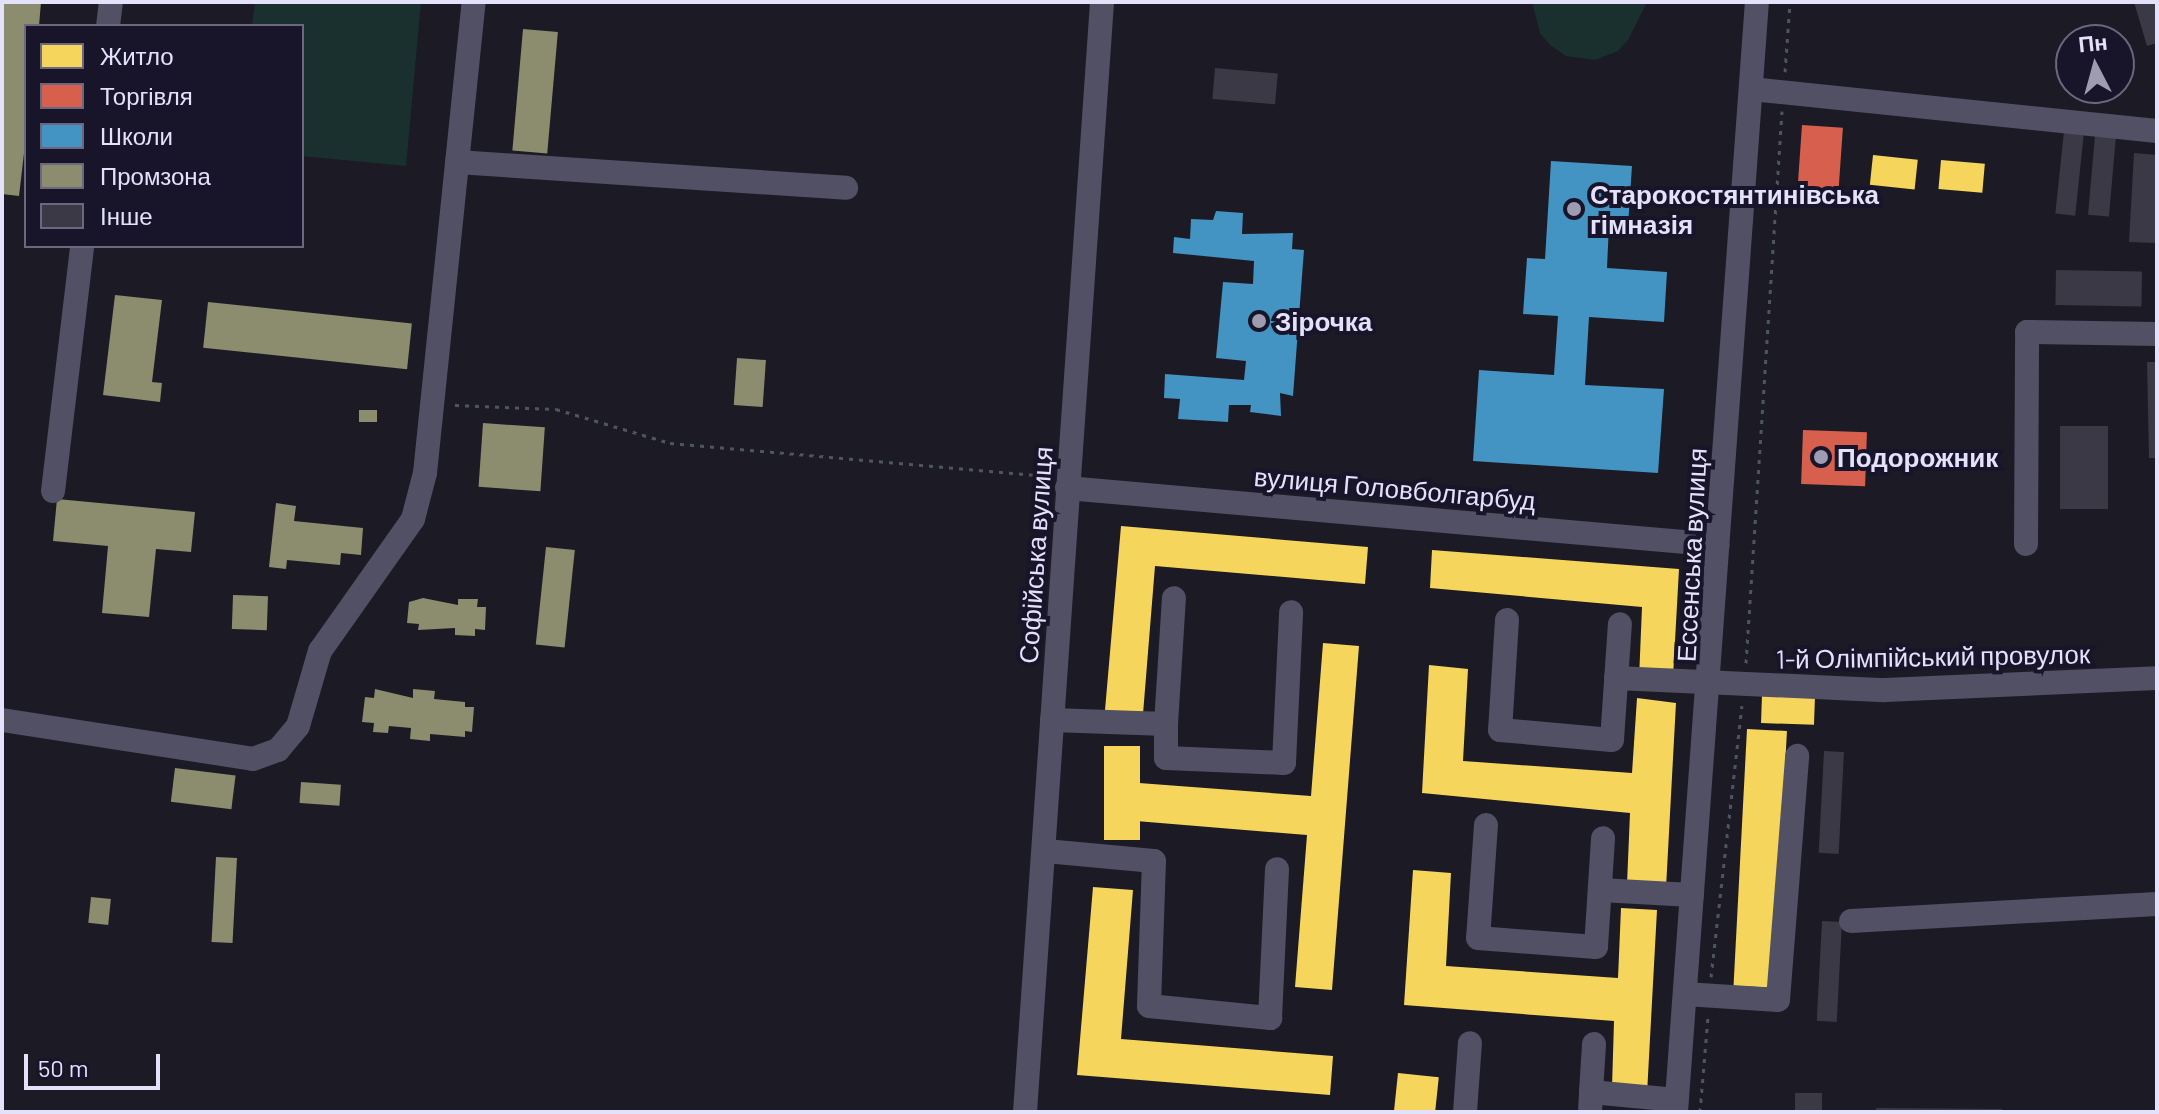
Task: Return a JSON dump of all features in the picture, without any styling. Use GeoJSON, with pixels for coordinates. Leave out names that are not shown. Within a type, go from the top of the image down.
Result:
{"type":"FeatureCollection","features":[{"type":"Feature","properties":{"kind":"street"},"geometry":{"type":"LineString","coordinates":[[108,24],[111,2]]}},
{"type":"Feature","properties":{"kind":"street"},"geometry":{"type":"LineString","coordinates":[[2,720],[217,756],[253,759],[278,750],[298,726],[320,651],[413,519],[425,473],[474,2]]}},
{"type":"Feature","properties":{"kind":"street","name":"Софійська вулиця"},"geometry":{"type":"LineString","coordinates":[[1025,1112],[1046,851],[1062,482],[1102,2]]}},
{"type":"Feature","properties":{"kind":"street","name":"Ессенська вулиця"},"geometry":{"type":"LineString","coordinates":[[1677,1106],[1697,995],[1692,895],[1711,686],[1718,545],[1757,2]]}},
{"type":"Feature","properties":{"kind":"street"},"geometry":{"type":"LineString","coordinates":[[1751,89],[2157,131]]}},
{"type":"Feature","properties":{"kind":"street"},"geometry":{"type":"LineString","coordinates":[[457,162],[846,188]]}},
{"type":"Feature","properties":{"kind":"street"},"geometry":{"type":"LineString","coordinates":[[53,491],[82,248]]}},
{"type":"Feature","properties":{"kind":"street"},"geometry":{"type":"LineString","coordinates":[[2026,544],[2027,332],[2157,334]]}},
{"type":"Feature","properties":{"kind":"street","name":"вулиця Головболгарбуд"},"geometry":{"type":"LineString","coordinates":[[1062,482],[1718,545]]}},
{"type":"Feature","properties":{"kind":"street"},"geometry":{"type":"LineString","coordinates":[[1174,598],[1166,758],[1284,763],[1291,612]]}},
{"type":"Feature","properties":{"kind":"street"},"geometry":{"type":"LineString","coordinates":[[1507,620],[1500,730],[1612,740],[1620,624]]}},
{"type":"Feature","properties":{"kind":"street","name":"1-й Олімпійський провулок"},"geometry":{"type":"LineString","coordinates":[[1616,678],[1711,686],[1885,690],[2157,678]]}},
{"type":"Feature","properties":{"kind":"street"},"geometry":{"type":"LineString","coordinates":[[1052,720],[1166,724]]}},
{"type":"Feature","properties":{"kind":"street"},"geometry":{"type":"LineString","coordinates":[[1697,995],[1778,1000],[1797,756]]}},
{"type":"Feature","properties":{"kind":"street"},"geometry":{"type":"LineString","coordinates":[[1486,825],[1478,938],[1596,947],[1603,838]]}},
{"type":"Feature","properties":{"kind":"street"},"geometry":{"type":"LineString","coordinates":[[1046,851],[1154,861],[1149,1006],[1270,1018],[1277,869]]}},
{"type":"Feature","properties":{"kind":"street"},"geometry":{"type":"LineString","coordinates":[[1600,890],[1692,895]]}},
{"type":"Feature","properties":{"kind":"street"},"geometry":{"type":"LineString","coordinates":[[1851,921],[2157,904]]}},
{"type":"Feature","properties":{"kind":"street"},"geometry":{"type":"LineString","coordinates":[[1465,1112],[1470,1043]]}},
{"type":"Feature","properties":{"kind":"street"},"geometry":{"type":"LineString","coordinates":[[1594,1044],[1591,1102],[1677,1106]]}},
{"type":"Feature","properties":{"kind":"path"},"geometry":{"type":"LineString","coordinates":[[1700,1112],[1697,995],[1744,686],[1790,2]]}},
{"type":"Feature","properties":{"kind":"path"},"geometry":{"type":"LineString","coordinates":[[432,404],[556,409],[670,443],[936,462],[1062,482]]}},
{"type":"Feature","properties":{"kind":"green space"},"geometry":{"type":"Polygon","coordinates":[[[255,2],[421,2],[406,166],[304,156],[304,24],[252,24],[255,2]]]}},
{"type":"Feature","properties":{"kind":"green space"},"geometry":{"type":"Polygon","coordinates":[[[1532,2],[1647,2],[1628,40],[1618,51],[1595,60],[1566,56],[1550,45],[1540,33],[1532,2]]]}},
{"type":"Feature","properties":{"kind":"building: Житло"},"geometry":{"type":"Polygon","coordinates":[[[1873,155],[1918,160],[1915,190],[1870,185],[1873,155]]]}},
{"type":"Feature","properties":{"kind":"building: Житло"},"geometry":{"type":"Polygon","coordinates":[[[1941,160],[1985,164],[1982,193],[1938,189],[1941,160]]]}},
{"type":"Feature","properties":{"kind":"building: Житло"},"geometry":{"type":"Polygon","coordinates":[[[1121,526],[1368,547],[1365,584],[1155,566],[1143,714],[1105,710],[1121,526]]]}},
{"type":"Feature","properties":{"kind":"building: Житло"},"geometry":{"type":"Polygon","coordinates":[[[1432,550],[1679,569],[1673,677],[1639,679],[1642,607],[1430,588],[1432,550]]]}},
{"type":"Feature","properties":{"kind":"building: Житло"},"geometry":{"type":"Polygon","coordinates":[[[1323,643],[1359,646],[1332,990],[1295,987],[1307,835],[1136,821],[1139,783],[1311,796],[1323,643]]]}},
{"type":"Feature","properties":{"kind":"building: Житло"},"geometry":{"type":"Polygon","coordinates":[[[1429,665],[1468,669],[1463,761],[1632,773],[1637,698],[1676,703],[1666,888],[1627,884],[1630,813],[1422,793],[1429,665]]]}},
{"type":"Feature","properties":{"kind":"building: Житло"},"geometry":{"type":"Polygon","coordinates":[[[1762,695],[1815,697],[1814,725],[1761,723],[1762,695]]]}},
{"type":"Feature","properties":{"kind":"building: Житло"},"geometry":{"type":"Polygon","coordinates":[[[1747,729],[1787,731],[1773,988],[1734,986],[1747,729]]]}},
{"type":"Feature","properties":{"kind":"building: Житло"},"geometry":{"type":"Polygon","coordinates":[[[1104,746],[1140,746],[1140,840],[1104,840],[1104,746]]]}},
{"type":"Feature","properties":{"kind":"building: Житло"},"geometry":{"type":"Polygon","coordinates":[[[1413,870],[1451,873],[1446,966],[1618,978],[1621,908],[1657,910],[1647,1094],[1612,1087],[1614,1021],[1404,1005],[1413,870]]]}},
{"type":"Feature","properties":{"kind":"building: Житло"},"geometry":{"type":"Polygon","coordinates":[[[1093,887],[1133,890],[1121,1039],[1333,1056],[1330,1095],[1077,1075],[1093,887]]]}},
{"type":"Feature","properties":{"kind":"building: Житло"},"geometry":{"type":"Polygon","coordinates":[[[1398,1073],[1439,1077],[1435,1112],[1394,1112],[1398,1073]]]}},
{"type":"Feature","properties":{"kind":"building: Торгівля"},"geometry":{"type":"Polygon","coordinates":[[[1802,125],[1843,128],[1838,205],[1797,202],[1802,125]]]}},
{"type":"Feature","properties":{"kind":"building: Торгівля"},"geometry":{"type":"Polygon","coordinates":[[[1803,430],[1867,432],[1865,486],[1801,484],[1803,430]]]}},
{"type":"Feature","properties":{"kind":"building: Школи"},"geometry":{"type":"Polygon","coordinates":[[[1551,161],[1632,166],[1628,226],[1609,225],[1607,268],[1667,272],[1664,322],[1589,317],[1585,385],[1664,389],[1658,473],[1473,461],[1479,370],[1554,375],[1558,316],[1523,314],[1527,258],[1545,259],[1551,161]]]}},
{"type":"Feature","properties":{"kind":"building: Школи","name":"Зірочка"},"geometry":{"type":"Polygon","coordinates":[[[1216,211],[1243,213],[1242,234],[1293,233],[1292,249],[1304,250],[1293,396],[1280,393],[1281,416],[1250,412],[1251,405],[1229,405],[1228,422],[1178,419],[1180,399],[1164,398],[1165,374],[1244,380],[1246,361],[1216,358],[1223,282],[1253,284],[1254,261],[1173,253],[1174,237],[1190,239],[1191,219],[1213,220],[1216,211]]]}},
{"type":"Feature","properties":{"kind":"building: Промзона"},"geometry":{"type":"Polygon","coordinates":[[[2,2],[41,2],[39,24],[24,24],[24,153],[19,196],[2,194],[2,2]]]}},
{"type":"Feature","properties":{"kind":"building: Промзона"},"geometry":{"type":"Polygon","coordinates":[[[523,29],[558,32],[547,154],[512,151],[523,29]]]}},
{"type":"Feature","properties":{"kind":"building: Промзона"},"geometry":{"type":"Polygon","coordinates":[[[115,295],[162,300],[152,382],[162,383],[160,402],[103,395],[115,295]]]}},
{"type":"Feature","properties":{"kind":"building: Промзона"},"geometry":{"type":"Polygon","coordinates":[[[208,302],[412,323],[407,369],[203,348],[208,302]]]}},
{"type":"Feature","properties":{"kind":"building: Промзона"},"geometry":{"type":"Polygon","coordinates":[[[737,358],[766,360],[763,407],[734,405],[737,358]]]}},
{"type":"Feature","properties":{"kind":"building: Промзона"},"geometry":{"type":"Polygon","coordinates":[[[359,410],[377,410],[377,422],[359,422],[359,410]]]}},
{"type":"Feature","properties":{"kind":"building: Промзона"},"geometry":{"type":"Polygon","coordinates":[[[483,423],[545,427],[540,491],[479,487],[483,423]]]}},
{"type":"Feature","properties":{"kind":"building: Промзона"},"geometry":{"type":"Polygon","coordinates":[[[57,499],[195,512],[191,552],[156,549],[149,617],[102,613],[108,546],[53,541],[57,499]]]}},
{"type":"Feature","properties":{"kind":"building: Промзона"},"geometry":{"type":"Polygon","coordinates":[[[276,503],[296,506],[294,521],[363,528],[361,555],[341,553],[340,565],[287,560],[286,569],[269,567],[276,503]]]}},
{"type":"Feature","properties":{"kind":"building: Промзона"},"geometry":{"type":"Polygon","coordinates":[[[546,547],[575,550],[565,647],[536,644],[546,547]]]}},
{"type":"Feature","properties":{"kind":"building: Промзона"},"geometry":{"type":"Polygon","coordinates":[[[233,595],[268,596],[267,630],[232,629],[233,595]]]}},
{"type":"Feature","properties":{"kind":"building: Промзона"},"geometry":{"type":"Polygon","coordinates":[[[423,598],[458,605],[458,599],[478,599],[477,607],[486,607],[485,630],[475,629],[475,636],[455,635],[455,628],[418,630],[419,624],[407,623],[409,602],[423,598]]]}},
{"type":"Feature","properties":{"kind":"building: Промзона"},"geometry":{"type":"Polygon","coordinates":[[[375,689],[413,698],[413,689],[435,691],[434,699],[465,702],[465,707],[474,707],[472,732],[465,731],[465,737],[430,734],[430,741],[410,739],[411,728],[389,726],[388,733],[373,732],[374,723],[362,722],[365,697],[374,698],[375,689]]]}},
{"type":"Feature","properties":{"kind":"building: Промзона"},"geometry":{"type":"Polygon","coordinates":[[[175,768],[236,775],[231,809],[171,802],[175,768]]]}},
{"type":"Feature","properties":{"kind":"building: Промзона"},"geometry":{"type":"Polygon","coordinates":[[[301,782],[341,785],[339,806],[300,803],[301,782]]]}},
{"type":"Feature","properties":{"kind":"building: Промзона"},"geometry":{"type":"Polygon","coordinates":[[[216,857],[237,858],[233,943],[212,942],[216,857]]]}},
{"type":"Feature","properties":{"kind":"building: Промзона"},"geometry":{"type":"Polygon","coordinates":[[[91,897],[111,899],[108,925],[88,923],[91,897]]]}},
{"type":"Feature","properties":{"kind":"building: Інше"},"geometry":{"type":"Polygon","coordinates":[[[2134,2],[2157,2],[2157,43],[2147,46],[2134,2]]]}},
{"type":"Feature","properties":{"kind":"building: Інше"},"geometry":{"type":"Polygon","coordinates":[[[1215,68],[1278,73],[1275,104],[1212,99],[1215,68]]]}},
{"type":"Feature","properties":{"kind":"building: Інше"},"geometry":{"type":"Polygon","coordinates":[[[2064,131],[2084,133],[2075,216],[2055,214],[2064,131]]]}},
{"type":"Feature","properties":{"kind":"building: Інше"},"geometry":{"type":"Polygon","coordinates":[[[2095,135],[2116,137],[2109,217],[2088,215],[2095,135]]]}},
{"type":"Feature","properties":{"kind":"building: Інше"},"geometry":{"type":"Polygon","coordinates":[[[2134,153],[2157,155],[2156,243],[2129,242],[2134,153]]]}},
{"type":"Feature","properties":{"kind":"building: Інше"},"geometry":{"type":"Polygon","coordinates":[[[2056,270],[2142,272],[2141,306],[2055,305],[2056,270]]]}},
{"type":"Feature","properties":{"kind":"building: Інше"},"geometry":{"type":"Polygon","coordinates":[[[2147,362],[2157,362],[2157,458],[2149,458],[2147,362]]]}},
{"type":"Feature","properties":{"kind":"building: Інше"},"geometry":{"type":"Polygon","coordinates":[[[2060,426],[2108,426],[2108,509],[2060,509],[2060,426]]]}},
{"type":"Feature","properties":{"kind":"building: Інше"},"geometry":{"type":"Polygon","coordinates":[[[1824,751],[1844,752],[1839,854],[1819,853],[1824,751]]]}},
{"type":"Feature","properties":{"kind":"building: Інше"},"geometry":{"type":"Polygon","coordinates":[[[1822,921],[1842,922],[1837,1022],[1817,1021],[1822,921]]]}},
{"type":"Feature","properties":{"kind":"building: Інше"},"geometry":{"type":"Polygon","coordinates":[[[1795,1093],[1822,1093],[1822,1111],[1795,1111],[1795,1093]]]}},
{"type":"Feature","properties":{"kind":"building: Інше"},"geometry":{"type":"Polygon","coordinates":[[[1876,1108],[2002,1109],[2002,1112],[1876,1112],[1876,1108]]]}},
{"type":"Feature","properties":{"kind":"place","name":"Старокостянтинівська гімназія"},"geometry":{"type":"Point","coordinates":[1574,209]}},
{"type":"Feature","properties":{"kind":"place","name":"Зірочка"},"geometry":{"type":"Point","coordinates":[1259,321]}},
{"type":"Feature","properties":{"kind":"place","name":"Подорожник"},"geometry":{"type":"Point","coordinates":[1821,457]}}]}
